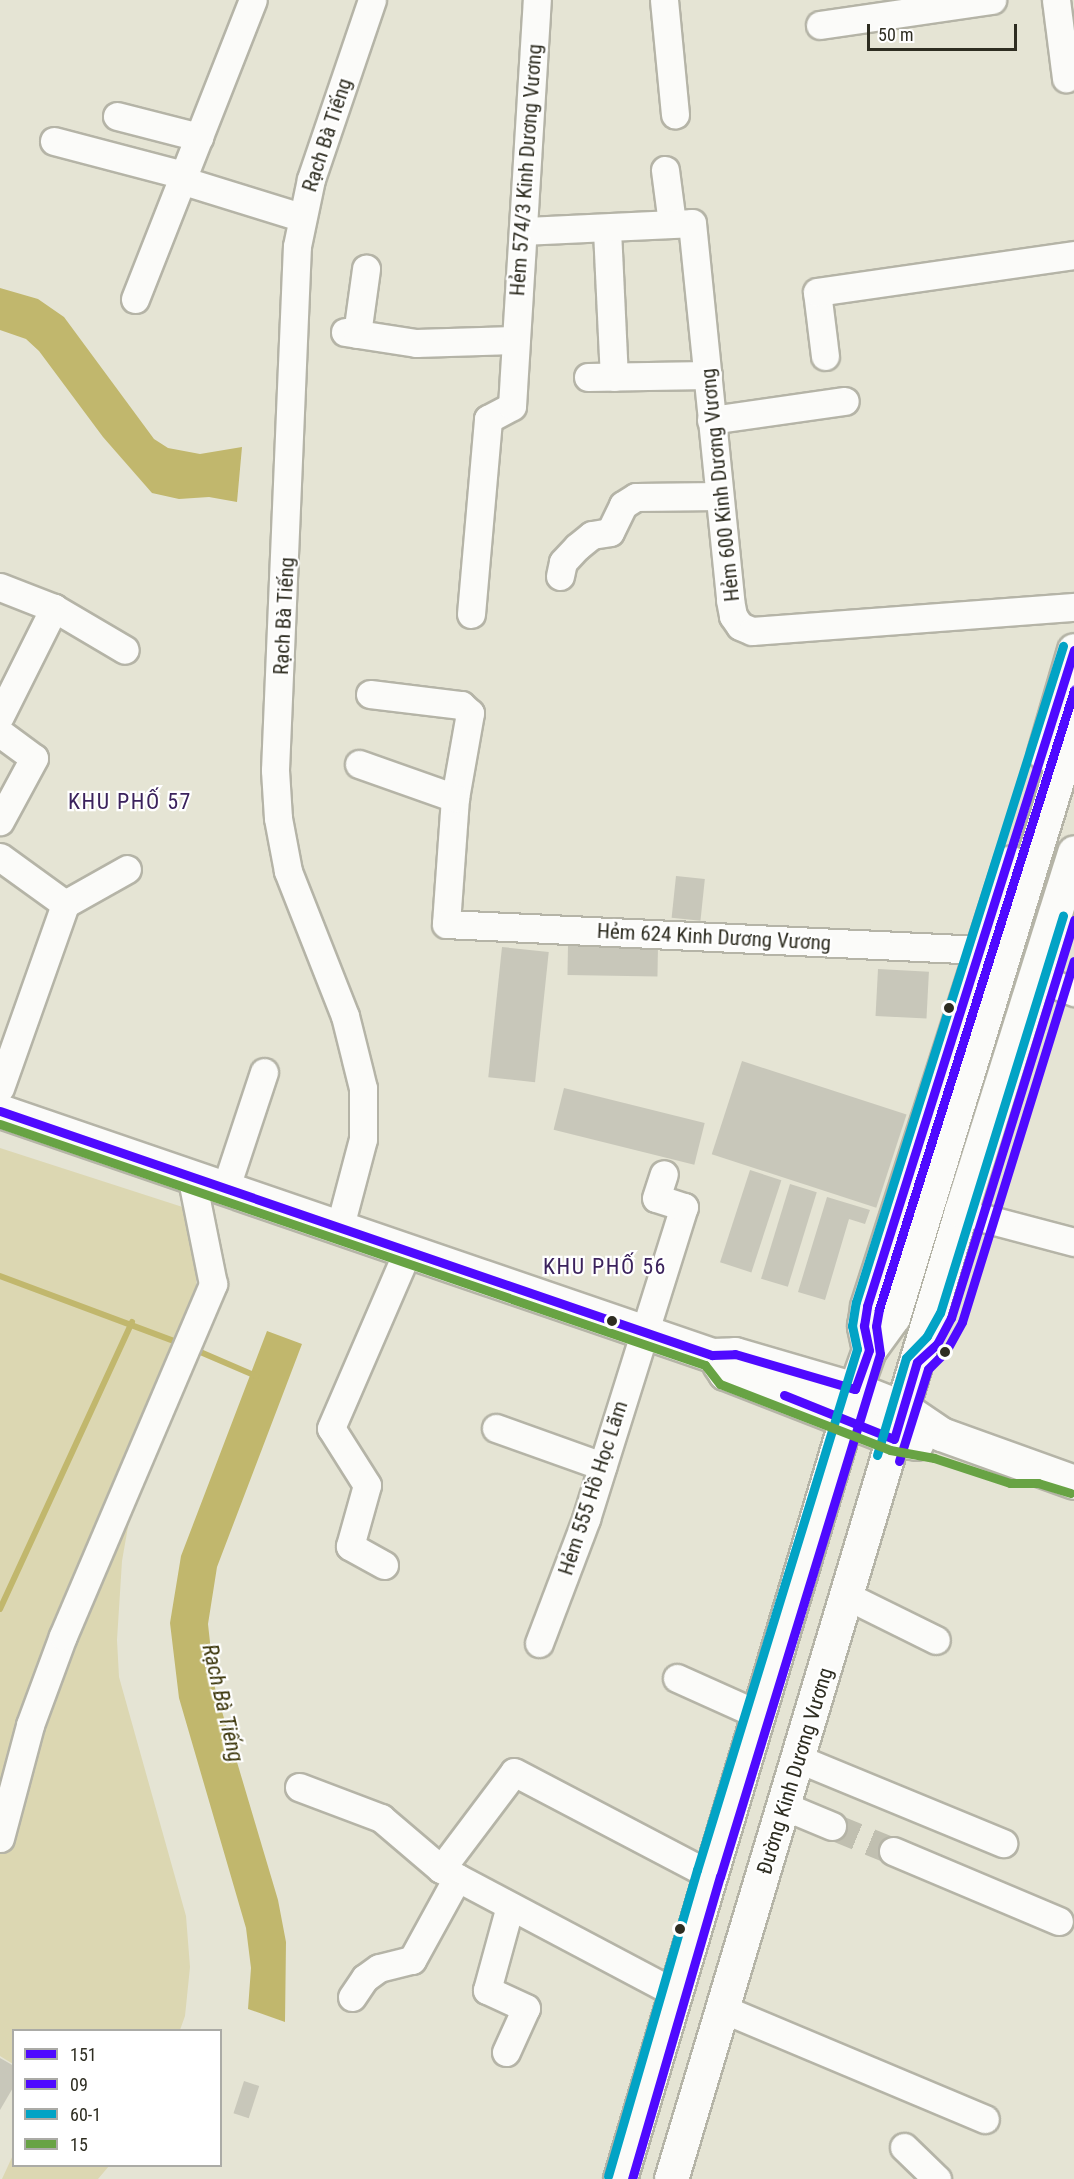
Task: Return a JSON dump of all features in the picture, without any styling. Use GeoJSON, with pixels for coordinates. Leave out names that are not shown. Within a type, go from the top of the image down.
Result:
{"type":"FeatureCollection","features":[{"type":"Feature","properties":{"kind":"main road"},"geometry":{"type":"LineString","coordinates":[[994,950],[1074,650]]}},
{"type":"Feature","properties":{"kind":"main road"},"geometry":{"type":"LineString","coordinates":[[620,2179],[708,1874],[850,1404],[868,1350],[893,1317],[960,1055],[994,950],[1074,724]]}},
{"type":"Feature","properties":{"kind":"main road","name":"Đường Kinh Dương Vương"},"geometry":{"type":"LineString","coordinates":[[671,2179],[903,1408],[1074,852]]}},
{"type":"Feature","properties":{"kind":"main road","name":"Đường Kinh Dương Vương"},"geometry":{"type":"LineString","coordinates":[[917,1362],[945,1331],[1064,988],[1074,920]]}},
{"type":"Feature","properties":{"kind":"main road"},"geometry":{"type":"LineString","coordinates":[[0,1111],[712,1355],[725,1373],[850,1404],[903,1408],[941,1434],[1018,1459],[1040,1471],[1074,1482]]}},
{"type":"Feature","properties":{"kind":"main road"},"geometry":{"type":"LineString","coordinates":[[850,1404],[894,1439],[937,1446],[1013,1471],[1040,1471]]}},
{"type":"Feature","properties":{"kind":"street"},"geometry":{"type":"LineString","coordinates":[[135,299],[253,0]]}},
{"type":"Feature","properties":{"kind":"street","name":"Rạch Bà Tiếng"},"geometry":{"type":"LineString","coordinates":[[334,1224],[351,1137],[352,1089],[334,1020],[277,875],[263,795],[276,522],[280,308],[291,214],[311,140],[359,0]]}},
{"type":"Feature","properties":{"kind":"street","name":"Rạch Bà Tiếng"},"geometry":{"type":"LineString","coordinates":[[334,1224],[363,1139],[363,1088],[345,1016],[288,871],[278,818],[275,770],[297,246],[314,170],[372,0]]}},
{"type":"Feature","properties":{"kind":"street","name":"Hẻm 574/3 Kinh Dương Vương"},"geometry":{"type":"LineString","coordinates":[[471,614],[488,419],[512,406],[514,340],[524,231],[537,0]]}},
{"type":"Feature","properties":{"kind":"street"},"geometry":{"type":"LineString","coordinates":[[664,0],[675,114]]}},
{"type":"Feature","properties":{"kind":"street"},"geometry":{"type":"LineString","coordinates":[[820,25],[992,0]]}},
{"type":"Feature","properties":{"kind":"street"},"geometry":{"type":"LineString","coordinates":[[1056,0],[1066,78]]}},
{"type":"Feature","properties":{"kind":"street"},"geometry":{"type":"LineString","coordinates":[[117,117],[199,137]]}},
{"type":"Feature","properties":{"kind":"street"},"geometry":{"type":"LineString","coordinates":[[54,141],[183,177],[291,214]]}},
{"type":"Feature","properties":{"kind":"street","name":"Hẻm 600 Kinh Dương Vương"},"geometry":{"type":"LineString","coordinates":[[665,170],[682,223],[708,375],[733,616],[740,626],[752,631],[1074,607]]}},
{"type":"Feature","properties":{"kind":"street"},"geometry":{"type":"LineString","coordinates":[[524,231],[607,230],[682,223]]}},
{"type":"Feature","properties":{"kind":"street"},"geometry":{"type":"LineString","coordinates":[[607,230],[601,377],[708,375]]}},
{"type":"Feature","properties":{"kind":"street"},"geometry":{"type":"LineString","coordinates":[[825,357],[817,292],[1074,255]]}},
{"type":"Feature","properties":{"kind":"street"},"geometry":{"type":"LineString","coordinates":[[366,269],[351,333],[416,343],[514,340]]}},
{"type":"Feature","properties":{"kind":"street"},"geometry":{"type":"LineString","coordinates":[[711,420],[845,401]]}},
{"type":"Feature","properties":{"kind":"street"},"geometry":{"type":"LineString","coordinates":[[560,576],[563,562],[577,547],[592,535],[610,532],[623,505],[636,497],[719,496]]}},
{"type":"Feature","properties":{"kind":"street"},"geometry":{"type":"LineString","coordinates":[[0,587],[54,608],[125,650]]}},
{"type":"Feature","properties":{"kind":"street"},"geometry":{"type":"LineString","coordinates":[[0,716],[54,608]]}},
{"type":"Feature","properties":{"kind":"street"},"geometry":{"type":"LineString","coordinates":[[359,764],[455,798],[468,710],[461,705],[370,694]]}},
{"type":"Feature","properties":{"kind":"street"},"geometry":{"type":"LineString","coordinates":[[0,733],[34,758],[0,821]]}},
{"type":"Feature","properties":{"kind":"street","name":"Hẻm 624 Kinh Dương Vương"},"geometry":{"type":"LineString","coordinates":[[455,798],[446,924],[994,950]]}},
{"type":"Feature","properties":{"kind":"street"},"geometry":{"type":"LineString","coordinates":[[0,857],[66,904]]}},
{"type":"Feature","properties":{"kind":"street"},"geometry":{"type":"LineString","coordinates":[[0,1088],[66,904],[127,869]]}},
{"type":"Feature","properties":{"kind":"street"},"geometry":{"type":"LineString","coordinates":[[226,1187],[264,1072]]}},
{"type":"Feature","properties":{"kind":"street","name":"Hẻm 555 Hồ Học Lãm"},"geometry":{"type":"LineString","coordinates":[[539,1643],[602,1466],[684,1208],[656,1198],[664,1174]]}},
{"type":"Feature","properties":{"kind":"street"},"geometry":{"type":"LineString","coordinates":[[0,1838],[30,1725],[63,1636],[213,1284],[191,1175]]}},
{"type":"Feature","properties":{"kind":"street"},"geometry":{"type":"LineString","coordinates":[[983,1218],[1074,1242]]}},
{"type":"Feature","properties":{"kind":"street"},"geometry":{"type":"LineString","coordinates":[[384,1565],[350,1546],[367,1485],[331,1428],[408,1250]]}},
{"type":"Feature","properties":{"kind":"street"},"geometry":{"type":"LineString","coordinates":[[496,1428],[602,1466]]}},
{"type":"Feature","properties":{"kind":"street"},"geometry":{"type":"LineString","coordinates":[[847,1596],[936,1640]]}},
{"type":"Feature","properties":{"kind":"street"},"geometry":{"type":"LineString","coordinates":[[677,1678],[757,1714]]}},
{"type":"Feature","properties":{"kind":"street"},"geometry":{"type":"LineString","coordinates":[[799,1759],[1004,1843]]}},
{"type":"Feature","properties":{"kind":"street"},"geometry":{"type":"LineString","coordinates":[[352,1997],[365,1978],[379,1968],[412,1960],[449,1874],[514,1772],[708,1874]]}},
{"type":"Feature","properties":{"kind":"street"},"geometry":{"type":"LineString","coordinates":[[299,1787],[381,1818],[449,1874],[673,1992]]}},
{"type":"Feature","properties":{"kind":"street"},"geometry":{"type":"LineString","coordinates":[[784,1806],[832,1826]]}},
{"type":"Feature","properties":{"kind":"street"},"geometry":{"type":"LineString","coordinates":[[893,1851],[1059,1921]]}},
{"type":"Feature","properties":{"kind":"street"},"geometry":{"type":"LineString","coordinates":[[506,2052],[526,2008],[486,1990],[510,1906]]}},
{"type":"Feature","properties":{"kind":"street"},"geometry":{"type":"LineString","coordinates":[[723,2009],[985,2119]]}},
{"type":"Feature","properties":{"kind":"street"},"geometry":{"type":"LineString","coordinates":[[904,2147],[937,2179]]}},
{"type":"Feature","properties":{"kind":"shaded area"},"geometry":{"type":"Polygon","coordinates":[[[0,288],[38,299],[64,317],[154,439],[168,448],[200,454],[242,447],[237,502],[209,497],[179,499],[152,493],[103,437],[39,351],[26,339],[0,330],[0,288]]]}},
{"type":"Feature","properties":{"kind":"shaded area"},"geometry":{"type":"Polygon","coordinates":[[[0,1148],[198,1212],[196,1295],[136,1481],[122,1561],[117,1640],[119,1677],[186,1916],[190,1967],[185,2016],[180,2029],[12,2029],[12,2063],[0,2056],[0,1148]]]}},
{"type":"Feature","properties":{"kind":"shaded area","name":"Rạch Bà Tiếng"},"geometry":{"type":"Polygon","coordinates":[[[267,1331],[302,1344],[217,1567],[208,1624],[215,1688],[278,1900],[286,1942],[285,2022],[248,2009],[251,1968],[246,1928],[179,1698],[170,1623],[181,1556],[267,1331]]]}},
{"type":"Feature","properties":{"kind":"shaded area"},"geometry":{"type":"Polygon","coordinates":[[[12,2157],[12,2167],[108,2167],[98,2179],[2,2179],[12,2157]]]}},
{"type":"Feature","properties":{"kind":"building"},"geometry":{"type":"Polygon","coordinates":[[[676,876],[705,879],[700,921],[672,918],[676,876]]]}},
{"type":"Feature","properties":{"kind":"building"},"geometry":{"type":"Polygon","coordinates":[[[568,945],[658,947],[657,977],[567,975],[568,945]]]}},
{"type":"Feature","properties":{"kind":"building"},"geometry":{"type":"Polygon","coordinates":[[[502,947],[549,952],[535,1082],[488,1077],[502,947]]]}},
{"type":"Feature","properties":{"kind":"building"},"geometry":{"type":"Polygon","coordinates":[[[878,969],[929,972],[926,1019],[876,1016],[878,969]]]}},
{"type":"Feature","properties":{"kind":"building"},"geometry":{"type":"Polygon","coordinates":[[[742,1061],[907,1114],[876,1208],[712,1154],[742,1061]]]}},
{"type":"Feature","properties":{"kind":"building"},"geometry":{"type":"Polygon","coordinates":[[[564,1088],[705,1123],[694,1165],[554,1130],[564,1088]]]}},
{"type":"Feature","properties":{"kind":"building"},"geometry":{"type":"Polygon","coordinates":[[[750,1170],[781,1180],[751,1272],[720,1262],[750,1170]]]}},
{"type":"Feature","properties":{"kind":"building"},"geometry":{"type":"Polygon","coordinates":[[[790,1184],[817,1192],[788,1287],[761,1279],[790,1184]]]}},
{"type":"Feature","properties":{"kind":"building"},"geometry":{"type":"Polygon","coordinates":[[[827,1197],[870,1210],[865,1224],[849,1219],[825,1300],[798,1292],[827,1197]]]}},
{"type":"Feature","properties":{"kind":"building"},"geometry":{"type":"Polygon","coordinates":[[[0,2058],[12,2065],[12,2089],[0,2110],[0,2058]]]}},
{"type":"Feature","properties":{"kind":"building"},"geometry":{"type":"Polygon","coordinates":[[[244,2081],[259,2086],[249,2118],[233,2113],[244,2081]]]}},
{"type":"Feature","properties":{"kind":"waterway"},"geometry":{"type":"LineString","coordinates":[[0,1276],[179,1343]]}},
{"type":"Feature","properties":{"kind":"waterway"},"geometry":{"type":"LineString","coordinates":[[0,1609],[132,1322]]}},
{"type":"Feature","properties":{"kind":"waterway"},"geometry":{"type":"LineString","coordinates":[[191,1348],[256,1376]]}},
{"type":"Feature","properties":{"kind":"tunnel"},"geometry":{"type":"LineString","coordinates":[[832,1826],[893,1851]]}},
{"type":"Feature","properties":{"kind":"transit line","name":"60-1"},"geometry":{"type":"LineString","coordinates":[[608,2176],[697,1870],[857,1349],[852,1326],[856,1302],[1063,646]]}},
{"type":"Feature","properties":{"kind":"transit line","name":"151"},"geometry":{"type":"LineString","coordinates":[[0,1111],[712,1355],[735,1354],[855,1389],[869,1350],[864,1326],[867,1306],[1074,650]]}},
{"type":"Feature","properties":{"kind":"transit line","name":"09"},"geometry":{"type":"LineString","coordinates":[[632,2179],[720,1877],[880,1354],[876,1326],[879,1309],[1074,690]]}},
{"type":"Feature","properties":{"kind":"transit line","name":"60-1"},"geometry":{"type":"LineString","coordinates":[[877,1455],[906,1358],[927,1336],[940,1313],[1063,916]]}},
{"type":"Feature","properties":{"kind":"transit line","name":"151"},"geometry":{"type":"LineString","coordinates":[[784,1395],[894,1439],[917,1362],[937,1344],[951,1318],[1074,920]]}},
{"type":"Feature","properties":{"kind":"transit line","name":"09"},"geometry":{"type":"LineString","coordinates":[[899,1461],[928,1369],[946,1351],[962,1322],[1074,961]]}},
{"type":"Feature","properties":{"kind":"transit line","name":"15"},"geometry":{"type":"LineString","coordinates":[[0,1124],[705,1365],[720,1384],[890,1450],[934,1458],[1010,1483],[1038,1483],[1070,1493]]}},
{"type":"Feature","properties":{"kind":"district","name":"KHU PHỐ 57"},"geometry":{"type":"Point","coordinates":[130,802]}},
{"type":"Feature","properties":{"kind":"district","name":"KHU PHỐ 56"},"geometry":{"type":"Point","coordinates":[605,1267]}}]}
